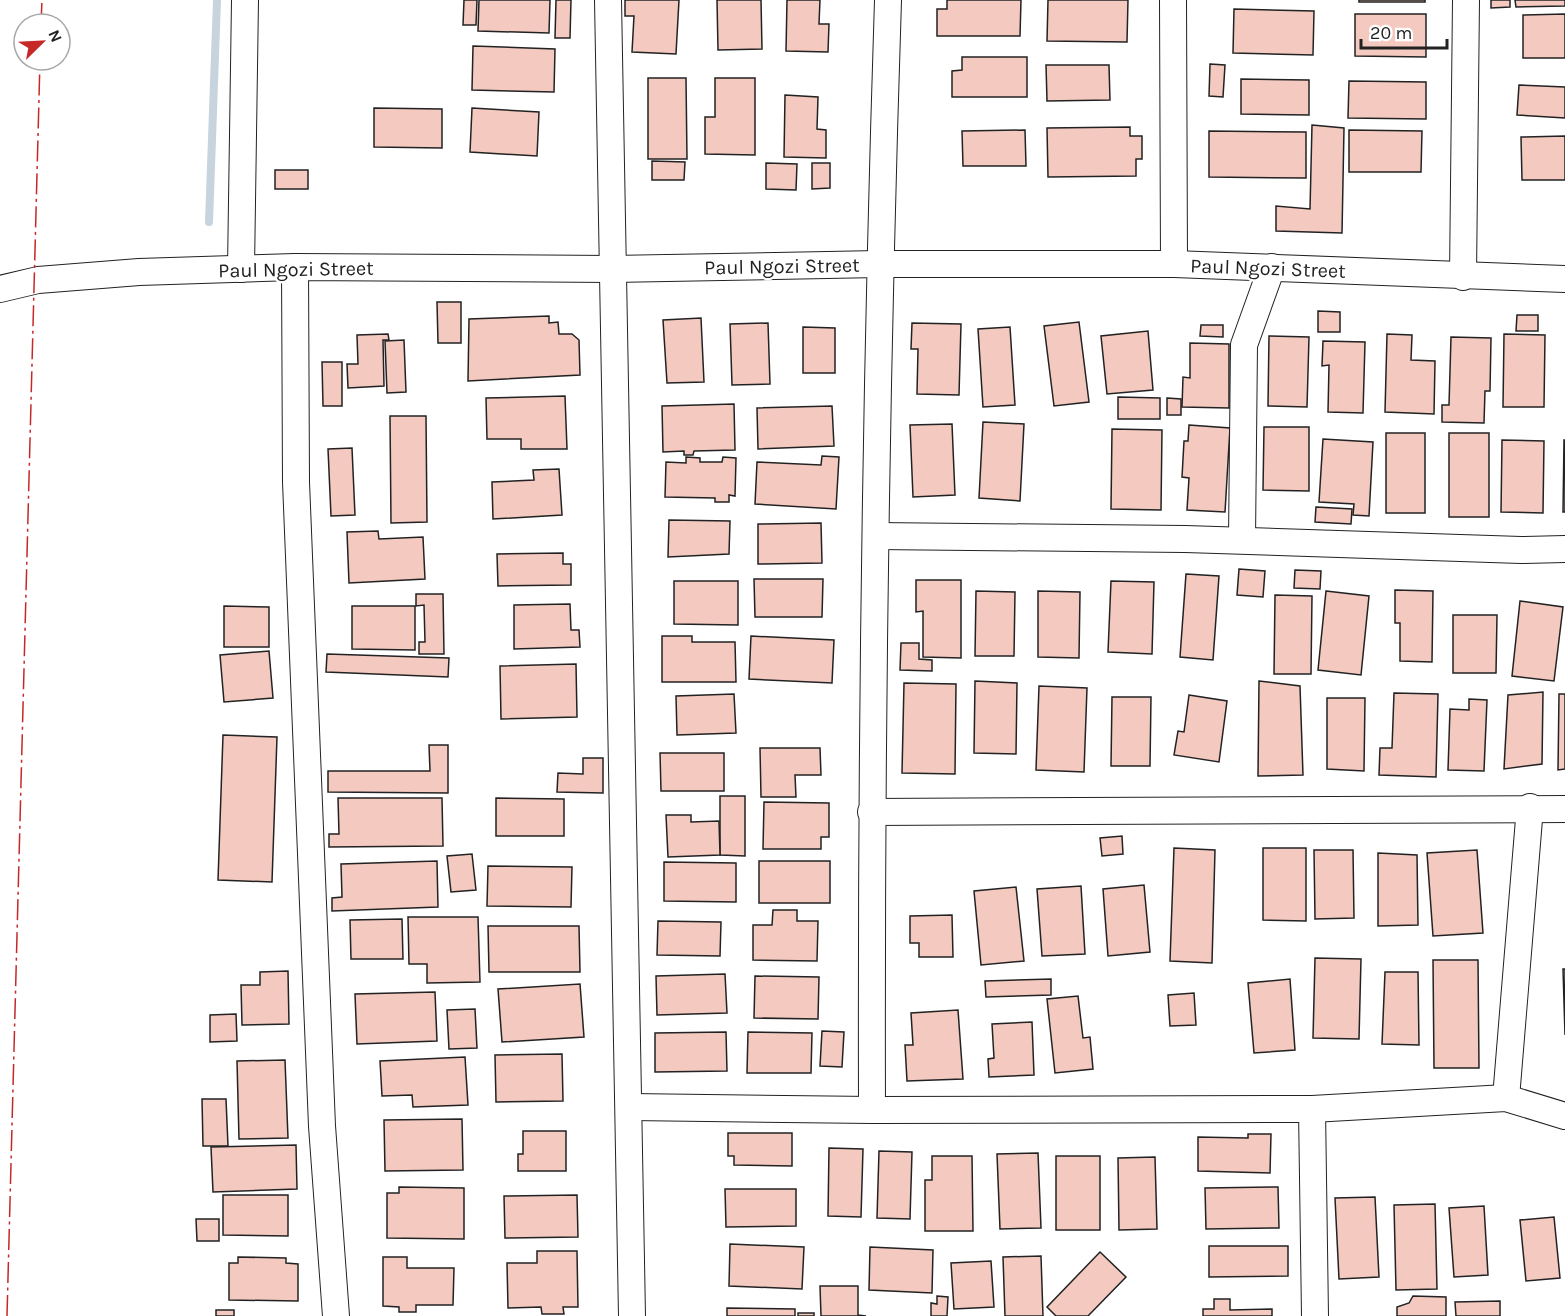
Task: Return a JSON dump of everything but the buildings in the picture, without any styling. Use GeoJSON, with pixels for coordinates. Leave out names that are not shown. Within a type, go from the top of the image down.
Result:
{"type":"FeatureCollection","features":[{"type":"Feature","properties":{"kind":"street"},"geometry":{"type":"LineString","coordinates":[[241,269],[245,0]]}},
{"type":"Feature","properties":{"kind":"street"},"geometry":{"type":"LineString","coordinates":[[608,0],[630,1107],[632,1316]]}},
{"type":"Feature","properties":{"kind":"street"},"geometry":{"type":"LineString","coordinates":[[872,1110],[871,812],[879,264],[888,0]]}},
{"type":"Feature","properties":{"kind":"street"},"geometry":{"type":"LineString","coordinates":[[1173,0],[1174,264]]}},
{"type":"Feature","properties":{"kind":"street"},"geometry":{"type":"LineString","coordinates":[[1463,277],[1466,0]]}},
{"type":"Feature","properties":{"kind":"street","name":"Paul Ngozi Street"},"geometry":{"type":"LineString","coordinates":[[0,289],[38,280],[139,272],[295,267],[612,269],[879,264],[1174,264],[1463,277],[1565,279]]}},
{"type":"Feature","properties":{"kind":"street"},"geometry":{"type":"LineString","coordinates":[[295,267],[298,518],[322,1126],[336,1316]]}},
{"type":"Feature","properties":{"kind":"street"},"geometry":{"type":"LineString","coordinates":[[1242,540],[1244,345],[1272,267]]}},
{"type":"Feature","properties":{"kind":"street"},"geometry":{"type":"LineString","coordinates":[[876,536],[1242,540],[1521,550],[1565,549]]}},
{"type":"Feature","properties":{"kind":"street"},"geometry":{"type":"LineString","coordinates":[[871,812],[1530,807],[1565,809]]}},
{"type":"Feature","properties":{"kind":"street"},"geometry":{"type":"LineString","coordinates":[[1506,1098],[1530,807]]}},
{"type":"Feature","properties":{"kind":"street"},"geometry":{"type":"LineString","coordinates":[[630,1107],[872,1110],[1312,1109],[1506,1098],[1565,1116]]}},
{"type":"Feature","properties":{"kind":"street"},"geometry":{"type":"LineString","coordinates":[[1312,1109],[1315,1316]]}},
{"type":"Feature","properties":{"kind":"waterway"},"geometry":{"type":"LineString","coordinates":[[209,222],[217,0]]}},
{"type":"Feature","properties":{"kind":"power"},"geometry":{"type":"LineString","coordinates":[[42,0],[42,12]]}},
{"type":"Feature","properties":{"kind":"power"},"geometry":{"type":"LineString","coordinates":[[7,1316],[40,72]]}}]}
